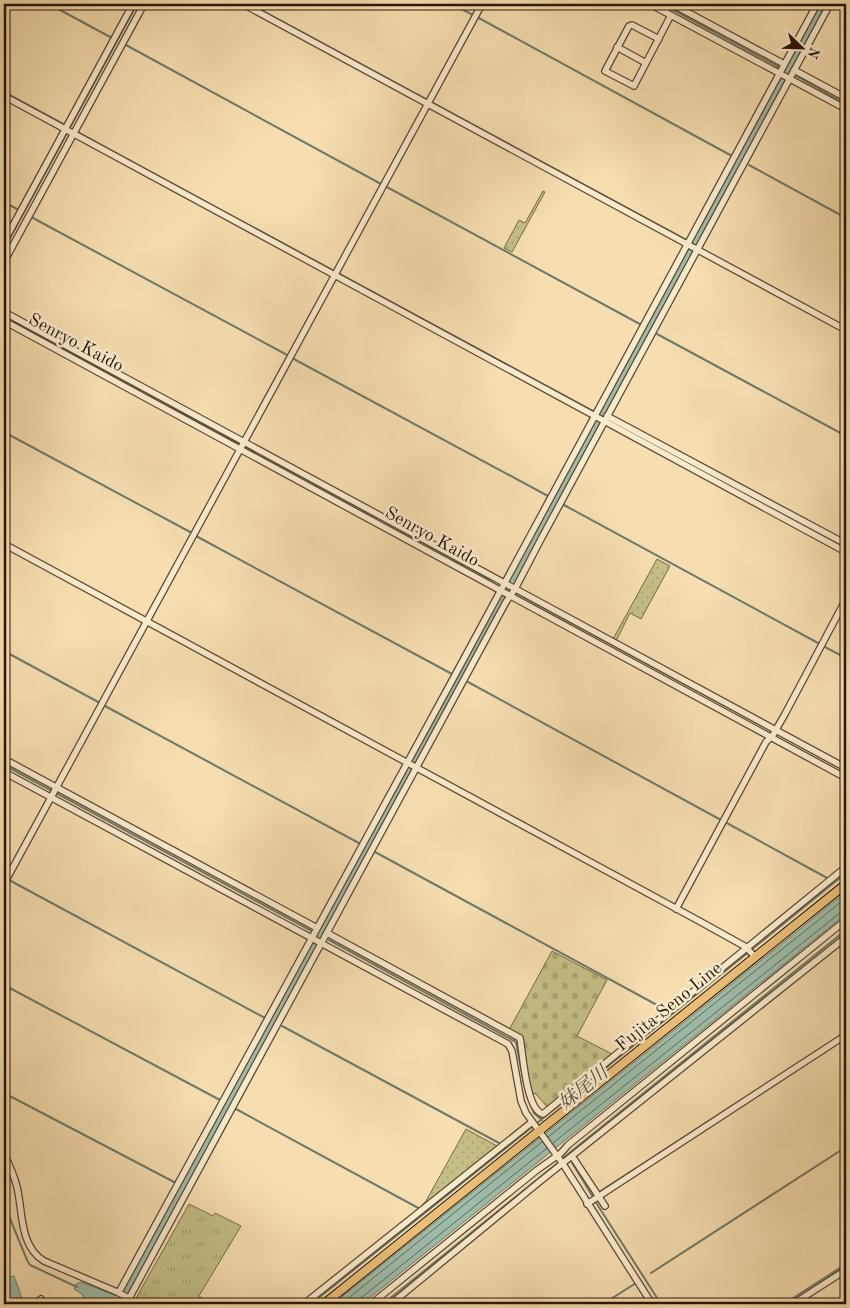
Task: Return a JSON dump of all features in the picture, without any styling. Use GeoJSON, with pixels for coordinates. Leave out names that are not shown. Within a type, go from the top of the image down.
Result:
{"type":"FeatureCollection","features":[{"type":"Feature","properties":{"kind":"main road","name":"Fujita Seno Line"},"geometry":{"type":"LineString","coordinates":[[324,1304],[386,1245],[536,1128],[751,952],[846,884]]}},
{"type":"Feature","properties":{"kind":"street"},"geometry":{"type":"LineString","coordinates":[[68,130],[116,42],[133,4]]}},
{"type":"Feature","properties":{"kind":"street"},"geometry":{"type":"LineString","coordinates":[[4,262],[23,216],[68,130],[116,42],[144,4]]}},
{"type":"Feature","properties":{"kind":"street"},"geometry":{"type":"LineString","coordinates":[[243,4],[429,102],[846,330]]}},
{"type":"Feature","properties":{"kind":"street"},"geometry":{"type":"LineString","coordinates":[[4,884],[482,4]]}},
{"type":"Feature","properties":{"kind":"street"},"geometry":{"type":"LineString","coordinates":[[650,4],[846,109]]}},
{"type":"Feature","properties":{"kind":"street"},"geometry":{"type":"LineString","coordinates":[[672,4],[784,64]]}},
{"type":"Feature","properties":{"kind":"street"},"geometry":{"type":"LineString","coordinates":[[4,1154],[17,1188],[23,1228],[34,1255],[66,1271],[119,1293],[128,1301],[270,1024],[363,850],[458,680],[515,589],[555,498],[595,415],[645,330],[737,162],[783,76],[784,64],[817,4]]}},
{"type":"Feature","properties":{"kind":"street"},"geometry":{"type":"LineString","coordinates":[[119,1293],[270,1024],[316,937],[327,933],[363,850],[458,680],[504,583],[604,419],[645,330],[690,245],[783,76],[794,70],[830,4]]}},
{"type":"Feature","properties":{"kind":"street"},"geometry":{"type":"LineString","coordinates":[[659,39],[632,25],[629,26],[605,71],[634,86],[659,39],[671,15]]}},
{"type":"Feature","properties":{"kind":"street"},"geometry":{"type":"LineString","coordinates":[[617,47],[646,63]]}},
{"type":"Feature","properties":{"kind":"street"},"geometry":{"type":"LineString","coordinates":[[794,70],[846,98]]}},
{"type":"Feature","properties":{"kind":"street"},"geometry":{"type":"LineString","coordinates":[[4,96],[336,273],[595,415],[846,544]]}},
{"type":"Feature","properties":{"kind":"street"},"geometry":{"type":"LineString","coordinates":[[4,242],[23,216]]}},
{"type":"Feature","properties":{"kind":"street"},"geometry":{"type":"LineString","coordinates":[[4,312],[243,445],[515,589],[773,733],[846,768]]}},
{"type":"Feature","properties":{"kind":"street","name":"Senryo Kaido"},"geometry":{"type":"LineString","coordinates":[[4,321],[243,445],[500,591],[773,733],[846,778]]}},
{"type":"Feature","properties":{"kind":"street"},"geometry":{"type":"LineString","coordinates":[[604,419],[846,552]]}},
{"type":"Feature","properties":{"kind":"street"},"geometry":{"type":"LineString","coordinates":[[4,544],[676,909],[751,952]]}},
{"type":"Feature","properties":{"kind":"street"},"geometry":{"type":"LineString","coordinates":[[676,909],[846,599]]}},
{"type":"Feature","properties":{"kind":"street"},"geometry":{"type":"LineString","coordinates":[[4,759],[54,793],[316,937],[455,1009],[520,1038],[525,1090],[523,1106],[536,1128],[560,1159],[594,1198],[605,1206]]}},
{"type":"Feature","properties":{"kind":"street"},"geometry":{"type":"LineString","coordinates":[[4,772],[54,793],[316,937]]}},
{"type":"Feature","properties":{"kind":"street"},"geometry":{"type":"LineString","coordinates":[[327,933],[455,1009],[508,1044],[525,1090],[533,1106],[540,1114],[543,1114],[669,1012],[751,952],[846,868]]}},
{"type":"Feature","properties":{"kind":"street"},"geometry":{"type":"LineString","coordinates":[[371,1304],[530,1176],[560,1159],[572,1156],[822,948],[846,920]]}},
{"type":"Feature","properties":{"kind":"street"},"geometry":{"type":"LineString","coordinates":[[391,1304],[560,1159],[568,1145],[822,948],[846,936]]}},
{"type":"Feature","properties":{"kind":"street"},"geometry":{"type":"LineString","coordinates":[[594,1198],[846,1035]]}},
{"type":"Feature","properties":{"kind":"street"},"geometry":{"type":"LineString","coordinates":[[304,1304],[386,1245],[422,1210],[502,1146],[536,1128]]}},
{"type":"Feature","properties":{"kind":"street"},"geometry":{"type":"LineString","coordinates":[[572,1156],[652,1304]]}},
{"type":"Feature","properties":{"kind":"street"},"geometry":{"type":"LineString","coordinates":[[792,1304],[846,1270]]}},
{"type":"Feature","properties":{"kind":"street"},"geometry":{"type":"LineString","coordinates":[[32,1304],[41,1299]]}},
{"type":"Feature","properties":{"kind":"green space"},"geometry":{"type":"Polygon","coordinates":[[[543,191],[545,192],[512,252],[504,248],[519,220],[525,223],[543,191]]]}},
{"type":"Feature","properties":{"kind":"green space"},"geometry":{"type":"Polygon","coordinates":[[[657,559],[670,566],[641,619],[630,613],[616,641],[613,639],[657,559]]]}},
{"type":"Feature","properties":{"kind":"green space"},"geometry":{"type":"Polygon","coordinates":[[[552,951],[607,980],[577,1036],[612,1054],[613,1057],[549,1109],[535,1093],[531,1096],[523,1039],[509,1030],[552,951]]]}},
{"type":"Feature","properties":{"kind":"green space"},"geometry":{"type":"Polygon","coordinates":[[[466,1129],[497,1146],[422,1207],[423,1204],[466,1129]]]}},
{"type":"Feature","properties":{"kind":"green space"},"geometry":{"type":"Polygon","coordinates":[[[189,1204],[213,1216],[215,1213],[241,1226],[199,1296],[211,1304],[141,1304],[135,1300],[189,1204]]]}},
{"type":"Feature","properties":{"kind":"water","name":"妹尾川"},"geometry":{"type":"Polygon","coordinates":[[[846,892],[846,914],[362,1304],[333,1304],[846,892]]]}},
{"type":"Feature","properties":{"kind":"water"},"geometry":{"type":"Polygon","coordinates":[[[4,1261],[10,1277],[14,1276],[24,1304],[4,1304],[4,1261]]]}},
{"type":"Feature","properties":{"kind":"water"},"geometry":{"type":"Polygon","coordinates":[[[81,1282],[118,1295],[119,1298],[124,1299],[120,1304],[86,1304],[82,1294],[74,1289],[76,1284],[81,1282]]]}},
{"type":"Feature","properties":{"kind":"waterway"},"geometry":{"type":"LineString","coordinates":[[49,4],[112,38]]}},
{"type":"Feature","properties":{"kind":"waterway"},"geometry":{"type":"LineString","coordinates":[[4,249],[137,4]]}},
{"type":"Feature","properties":{"kind":"waterway"},"geometry":{"type":"LineString","coordinates":[[250,4],[688,241]]}},
{"type":"Feature","properties":{"kind":"waterway"},"geometry":{"type":"LineString","coordinates":[[452,4],[473,15]]}},
{"type":"Feature","properties":{"kind":"waterway"},"geometry":{"type":"LineString","coordinates":[[662,4],[779,67]]}},
{"type":"Feature","properties":{"kind":"waterway"},"geometry":{"type":"LineString","coordinates":[[512,578],[822,4]]}},
{"type":"Feature","properties":{"kind":"waterway"},"geometry":{"type":"LineString","coordinates":[[477,17],[732,156]]}},
{"type":"Feature","properties":{"kind":"waterway"},"geometry":{"type":"LineString","coordinates":[[126,45],[381,184]]}},
{"type":"Feature","properties":{"kind":"waterway"},"geometry":{"type":"LineString","coordinates":[[796,76],[846,104]]}},
{"type":"Feature","properties":{"kind":"waterway"},"geometry":{"type":"LineString","coordinates":[[4,92],[65,125]]}},
{"type":"Feature","properties":{"kind":"waterway"},"geometry":{"type":"LineString","coordinates":[[79,133],[602,416]]}},
{"type":"Feature","properties":{"kind":"waterway"},"geometry":{"type":"LineString","coordinates":[[749,165],[846,218]]}},
{"type":"Feature","properties":{"kind":"waterway"},"geometry":{"type":"LineString","coordinates":[[385,186],[649,329]]}},
{"type":"Feature","properties":{"kind":"waterway"},"geometry":{"type":"LineString","coordinates":[[4,202],[17,209]]}},
{"type":"Feature","properties":{"kind":"waterway"},"geometry":{"type":"LineString","coordinates":[[33,218],[289,356]]}},
{"type":"Feature","properties":{"kind":"waterway"},"geometry":{"type":"LineString","coordinates":[[657,334],[846,436]]}},
{"type":"Feature","properties":{"kind":"waterway"},"geometry":{"type":"LineString","coordinates":[[292,358],[548,496]]}},
{"type":"Feature","properties":{"kind":"waterway"},"geometry":{"type":"LineString","coordinates":[[171,406],[490,579]]}},
{"type":"Feature","properties":{"kind":"waterway"},"geometry":{"type":"LineString","coordinates":[[610,421],[633,433]]}},
{"type":"Feature","properties":{"kind":"waterway"},"geometry":{"type":"LineString","coordinates":[[4,432],[192,533]]}},
{"type":"Feature","properties":{"kind":"waterway"},"geometry":{"type":"LineString","coordinates":[[564,505],[818,643]]}},
{"type":"Feature","properties":{"kind":"waterway"},"geometry":{"type":"LineString","coordinates":[[769,506],[846,548]]}},
{"type":"Feature","properties":{"kind":"waterway"},"geometry":{"type":"LineString","coordinates":[[196,536],[452,674]]}},
{"type":"Feature","properties":{"kind":"waterway"},"geometry":{"type":"LineString","coordinates":[[524,597],[846,771]]}},
{"type":"Feature","properties":{"kind":"waterway"},"geometry":{"type":"LineString","coordinates":[[109,1302],[118,1302],[501,600]]}},
{"type":"Feature","properties":{"kind":"waterway"},"geometry":{"type":"LineString","coordinates":[[823,646],[846,658]]}},
{"type":"Feature","properties":{"kind":"waterway"},"geometry":{"type":"LineString","coordinates":[[4,651],[100,703]]}},
{"type":"Feature","properties":{"kind":"waterway"},"geometry":{"type":"LineString","coordinates":[[468,682],[721,820]]}},
{"type":"Feature","properties":{"kind":"waterway"},"geometry":{"type":"LineString","coordinates":[[105,706],[368,848]]}},
{"type":"Feature","properties":{"kind":"waterway"},"geometry":{"type":"LineString","coordinates":[[4,765],[321,936]]}},
{"type":"Feature","properties":{"kind":"waterway"},"geometry":{"type":"LineString","coordinates":[[725,822],[829,879]]}},
{"type":"Feature","properties":{"kind":"waterway"},"geometry":{"type":"LineString","coordinates":[[375,852],[668,1011]]}},
{"type":"Feature","properties":{"kind":"waterway"},"geometry":{"type":"LineString","coordinates":[[311,1304],[846,873]]}},
{"type":"Feature","properties":{"kind":"waterway"},"geometry":{"type":"LineString","coordinates":[[9,880],[265,1018]]}},
{"type":"Feature","properties":{"kind":"waterway"},"geometry":{"type":"LineString","coordinates":[[562,1159],[846,930]]}},
{"type":"Feature","properties":{"kind":"waterway"},"geometry":{"type":"LineString","coordinates":[[329,940],[516,1042],[524,1083]]}},
{"type":"Feature","properties":{"kind":"waterway"},"geometry":{"type":"LineString","coordinates":[[4,985],[220,1100]]}},
{"type":"Feature","properties":{"kind":"waterway"},"geometry":{"type":"LineString","coordinates":[[282,1026],[499,1143],[501,1146]]}},
{"type":"Feature","properties":{"kind":"waterway"},"geometry":{"type":"LineString","coordinates":[[4,1093],[176,1183]]}},
{"type":"Feature","properties":{"kind":"waterway"},"geometry":{"type":"LineString","coordinates":[[526,1093],[534,1113],[542,1120]]}},
{"type":"Feature","properties":{"kind":"waterway"},"geometry":{"type":"LineString","coordinates":[[593,1196],[735,1104]]}},
{"type":"Feature","properties":{"kind":"waterway"},"geometry":{"type":"LineString","coordinates":[[236,1109],[422,1210]]}},
{"type":"Feature","properties":{"kind":"waterway"},"geometry":{"type":"LineString","coordinates":[[651,1273],[846,1147]]}},
{"type":"Feature","properties":{"kind":"waterway"},"geometry":{"type":"LineString","coordinates":[[571,1161],[593,1197]]}},
{"type":"Feature","properties":{"kind":"waterway"},"geometry":{"type":"LineString","coordinates":[[383,1304],[559,1162]]}},
{"type":"Feature","properties":{"kind":"waterway"},"geometry":{"type":"LineString","coordinates":[[595,1201],[661,1304]]}},
{"type":"Feature","properties":{"kind":"waterway"},"geometry":{"type":"LineString","coordinates":[[4,1204],[30,1265],[77,1287]]}},
{"type":"Feature","properties":{"kind":"waterway"},"geometry":{"type":"LineString","coordinates":[[784,1304],[846,1264]]}},
{"type":"Feature","properties":{"kind":"waterway"},"geometry":{"type":"LineString","coordinates":[[603,1304],[636,1283]]}},
{"type":"Feature","properties":{"kind":"waterway"},"geometry":{"type":"LineString","coordinates":[[76,1304],[86,1302]]}}]}
